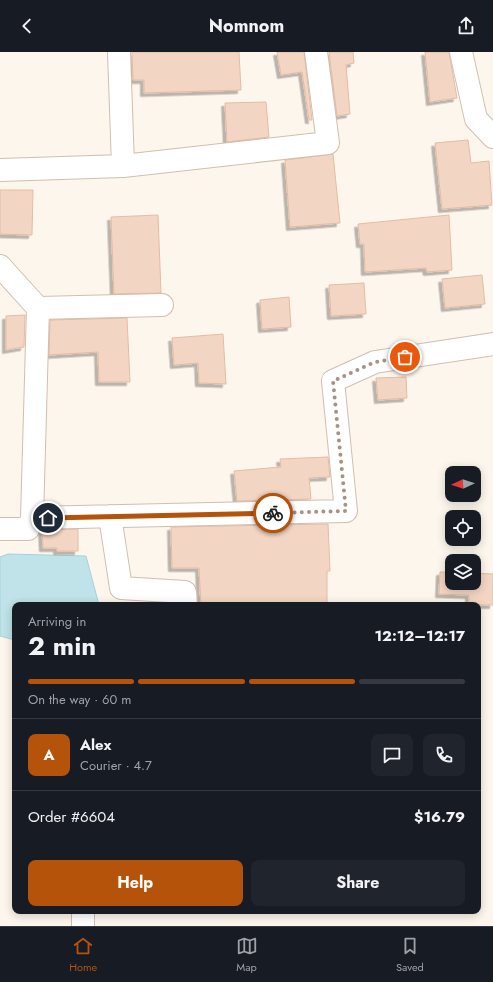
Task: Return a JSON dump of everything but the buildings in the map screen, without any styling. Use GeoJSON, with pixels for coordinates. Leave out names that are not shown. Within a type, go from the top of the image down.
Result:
{"type":"FeatureCollection","features":[{"type":"Feature","properties":{"kind":"street"},"geometry":{"type":"LineString","coordinates":[[119,52],[123,166]]}},
{"type":"Feature","properties":{"kind":"street"},"geometry":{"type":"LineString","coordinates":[[0,170],[123,166],[328,143],[316,52]]}},
{"type":"Feature","properties":{"kind":"street"},"geometry":{"type":"LineString","coordinates":[[461,52],[476,119],[493,137]]}},
{"type":"Feature","properties":{"kind":"street"},"geometry":{"type":"LineString","coordinates":[[0,266],[38,308],[32,518],[28,529],[0,529]]}},
{"type":"Feature","properties":{"kind":"street"},"geometry":{"type":"LineString","coordinates":[[38,308],[162,305]]}},
{"type":"Feature","properties":{"kind":"street"},"geometry":{"type":"LineString","coordinates":[[32,518],[346,511],[333,381],[375,362],[493,344]]}},
{"type":"Feature","properties":{"kind":"street"},"geometry":{"type":"LineString","coordinates":[[110,516],[121,588],[185,592],[186,602]]}},
{"type":"Feature","properties":{"kind":"street"},"geometry":{"type":"LineString","coordinates":[[83,914],[83,926]]}},
{"type":"Feature","properties":{"kind":"water"},"geometry":{"type":"Polygon","coordinates":[[[8,554],[86,556],[98,602],[12,602],[12,639],[0,636],[0,557],[8,554]]]}},
{"type":"Feature","properties":{"kind":"way so far"},"geometry":{"type":"LineString","coordinates":[[273,513],[346,511],[333,381],[375,362],[405,357]]}},
{"type":"Feature","properties":{"kind":"route"},"geometry":{"type":"LineString","coordinates":[[48,518],[273,513]]}}]}
